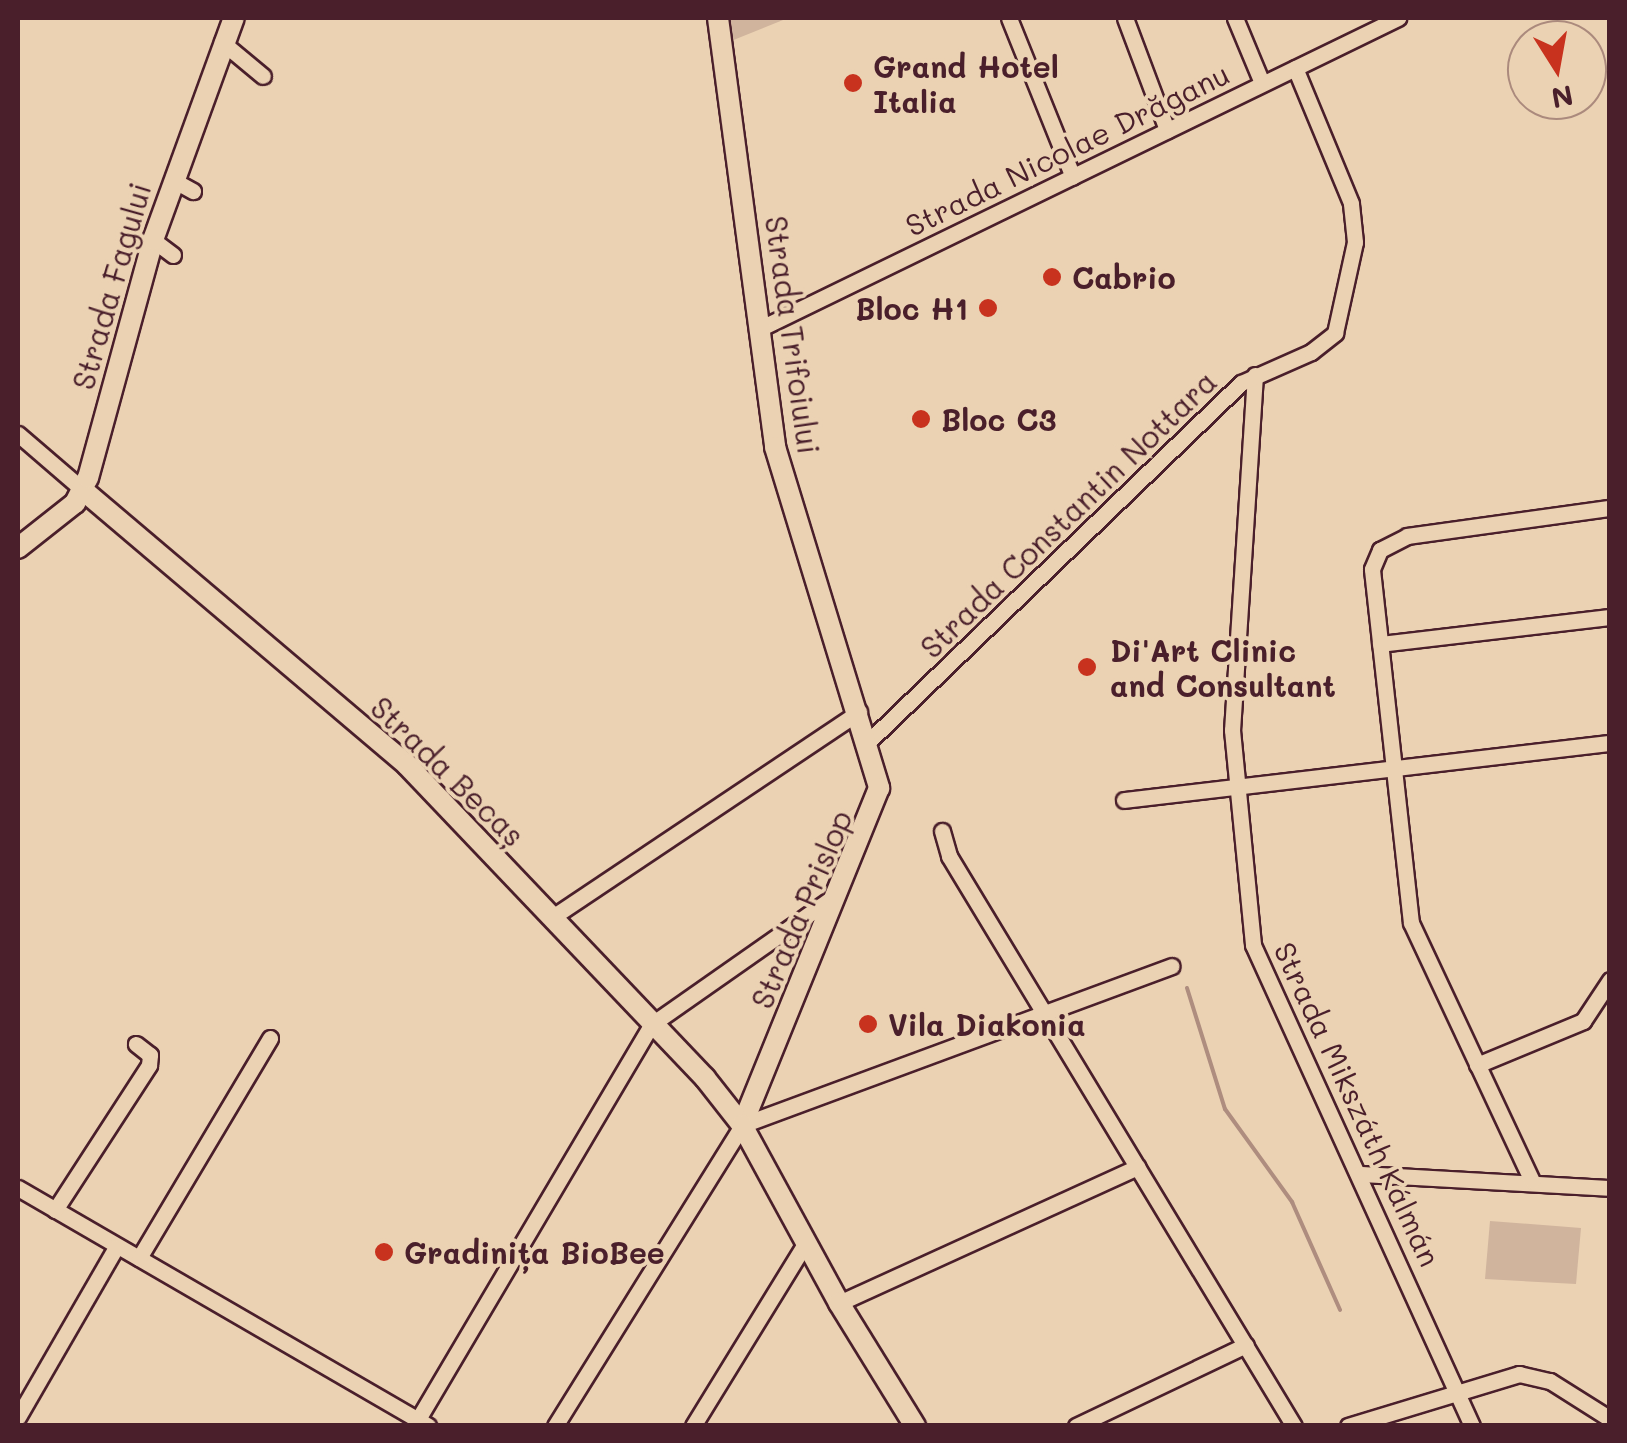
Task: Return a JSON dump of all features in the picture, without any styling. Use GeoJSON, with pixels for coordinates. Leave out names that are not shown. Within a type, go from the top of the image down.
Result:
{"type":"FeatureCollection","features":[{"type":"Feature","properties":{"kind":"main road","name":"Strada Fagului"},"geometry":{"type":"LineString","coordinates":[[84,490],[153,240],[222,42],[234,18]]}},
{"type":"Feature","properties":{"kind":"main road","name":"Strada Trifoiului"},"geometry":{"type":"LineString","coordinates":[[718,18],[778,458],[859,712]]}},
{"type":"Feature","properties":{"kind":"main road"},"geometry":{"type":"LineString","coordinates":[[18,548],[84,490]]}},
{"type":"Feature","properties":{"kind":"main road","name":"Strada Becaș"},"geometry":{"type":"LineString","coordinates":[[84,490],[407,765],[742,1125],[839,1303],[916,1426]]}},
{"type":"Feature","properties":{"kind":"main road","name":"Strada Prislop"},"geometry":{"type":"LineString","coordinates":[[742,1125],[879,797],[859,712]]}},
{"type":"Feature","properties":{"kind":"street"},"geometry":{"type":"LineString","coordinates":[[1009,18],[1073,178]]}},
{"type":"Feature","properties":{"kind":"street"},"geometry":{"type":"LineString","coordinates":[[1125,18],[1167,130]]}},
{"type":"Feature","properties":{"kind":"street"},"geometry":{"type":"LineString","coordinates":[[1235,18],[1262,83]]}},
{"type":"Feature","properties":{"kind":"street","name":"Strada Nicolae Drăganu"},"geometry":{"type":"LineString","coordinates":[[759,329],[1398,18]]}},
{"type":"Feature","properties":{"kind":"street"},"geometry":{"type":"LineString","coordinates":[[222,42],[263,76]]}},
{"type":"Feature","properties":{"kind":"street","name":"Strada Constantin Nottara"},"geometry":{"type":"LineString","coordinates":[[868,742],[1255,376],[1311,352],[1335,333],[1355,242],[1350,202],[1295,68]]}},
{"type":"Feature","properties":{"kind":"street"},"geometry":{"type":"LineString","coordinates":[[173,180],[193,191]]}},
{"type":"Feature","properties":{"kind":"street"},"geometry":{"type":"LineString","coordinates":[[153,240],[173,255]]}},
{"type":"Feature","properties":{"kind":"street","name":"Strada Mikszáth Kálmán"},"geometry":{"type":"LineString","coordinates":[[1255,376],[1232,716],[1235,787],[1253,945],[1461,1390],[1472,1426]]}},
{"type":"Feature","properties":{"kind":"street"},"geometry":{"type":"LineString","coordinates":[[18,434],[84,490]]}},
{"type":"Feature","properties":{"kind":"street"},"geometry":{"type":"LineString","coordinates":[[1532,1182],[1411,923],[1372,579],[1380,550],[1407,536],[1610,508]]}},
{"type":"Feature","properties":{"kind":"street"},"geometry":{"type":"LineString","coordinates":[[1380,644],[1610,618]]}},
{"type":"Feature","properties":{"kind":"street"},"geometry":{"type":"LineString","coordinates":[[551,918],[859,712]]}},
{"type":"Feature","properties":{"kind":"street"},"geometry":{"type":"LineString","coordinates":[[1124,800],[1610,743]]}},
{"type":"Feature","properties":{"kind":"street"},"geometry":{"type":"LineString","coordinates":[[942,831],[949,856],[1050,1016],[1294,1426]]}},
{"type":"Feature","properties":{"kind":"street"},"geometry":{"type":"LineString","coordinates":[[18,1188],[419,1424],[652,1024],[843,890]]}},
{"type":"Feature","properties":{"kind":"street"},"geometry":{"type":"LineString","coordinates":[[554,1426],[742,1125],[1050,1016],[1172,966]]}},
{"type":"Feature","properties":{"kind":"street"},"geometry":{"type":"LineString","coordinates":[[1477,1065],[1582,1022],[1610,980]]}},
{"type":"Feature","properties":{"kind":"street"},"geometry":{"type":"LineString","coordinates":[[139,1258],[270,1038]]}},
{"type":"Feature","properties":{"kind":"street"},"geometry":{"type":"LineString","coordinates":[[55,1210],[149,1065],[150,1056],[136,1044]]}},
{"type":"Feature","properties":{"kind":"street"},"geometry":{"type":"LineString","coordinates":[[839,1303],[1137,1166]]}},
{"type":"Feature","properties":{"kind":"street"},"geometry":{"type":"LineString","coordinates":[[1360,1174],[1610,1188]]}},
{"type":"Feature","properties":{"kind":"street"},"geometry":{"type":"LineString","coordinates":[[693,1426],[806,1242]]}},
{"type":"Feature","properties":{"kind":"street"},"geometry":{"type":"LineString","coordinates":[[18,1417],[116,1247]]}},
{"type":"Feature","properties":{"kind":"street"},"geometry":{"type":"LineString","coordinates":[[1076,1426],[1246,1345]]}},
{"type":"Feature","properties":{"kind":"street"},"geometry":{"type":"LineString","coordinates":[[1348,1426],[1504,1376],[1532,1376],[1610,1418]]}},
{"type":"Feature","properties":{"kind":"shaded area"},"geometry":{"type":"Polygon","coordinates":[[[728,18],[788,18],[731,41],[728,18]]]}},
{"type":"Feature","properties":{"kind":"shaded area"},"geometry":{"type":"Polygon","coordinates":[[[1490,1221],[1581,1228],[1576,1284],[1485,1279],[1490,1221]]]}},
{"type":"Feature","properties":{"kind":"waterway"},"geometry":{"type":"LineString","coordinates":[[1187,988],[1225,1109],[1292,1202],[1340,1310]]}},
{"type":"Feature","properties":{"kind":"place","name":"Grand Hotel Italia"},"geometry":{"type":"Point","coordinates":[853,83]}},
{"type":"Feature","properties":{"kind":"place","name":"Cabrio"},"geometry":{"type":"Point","coordinates":[1052,277]}},
{"type":"Feature","properties":{"kind":"place","name":"Bloc H1"},"geometry":{"type":"Point","coordinates":[988,308]}},
{"type":"Feature","properties":{"kind":"place","name":"Bloc C3"},"geometry":{"type":"Point","coordinates":[921,419]}},
{"type":"Feature","properties":{"kind":"place","name":"Di'Art Clinic and Consultant"},"geometry":{"type":"Point","coordinates":[1087,667]}},
{"type":"Feature","properties":{"kind":"place","name":"Vila Diakonia"},"geometry":{"type":"Point","coordinates":[868,1024]}},
{"type":"Feature","properties":{"kind":"place","name":"Gradinița BioBee"},"geometry":{"type":"Point","coordinates":[384,1252]}}]}
